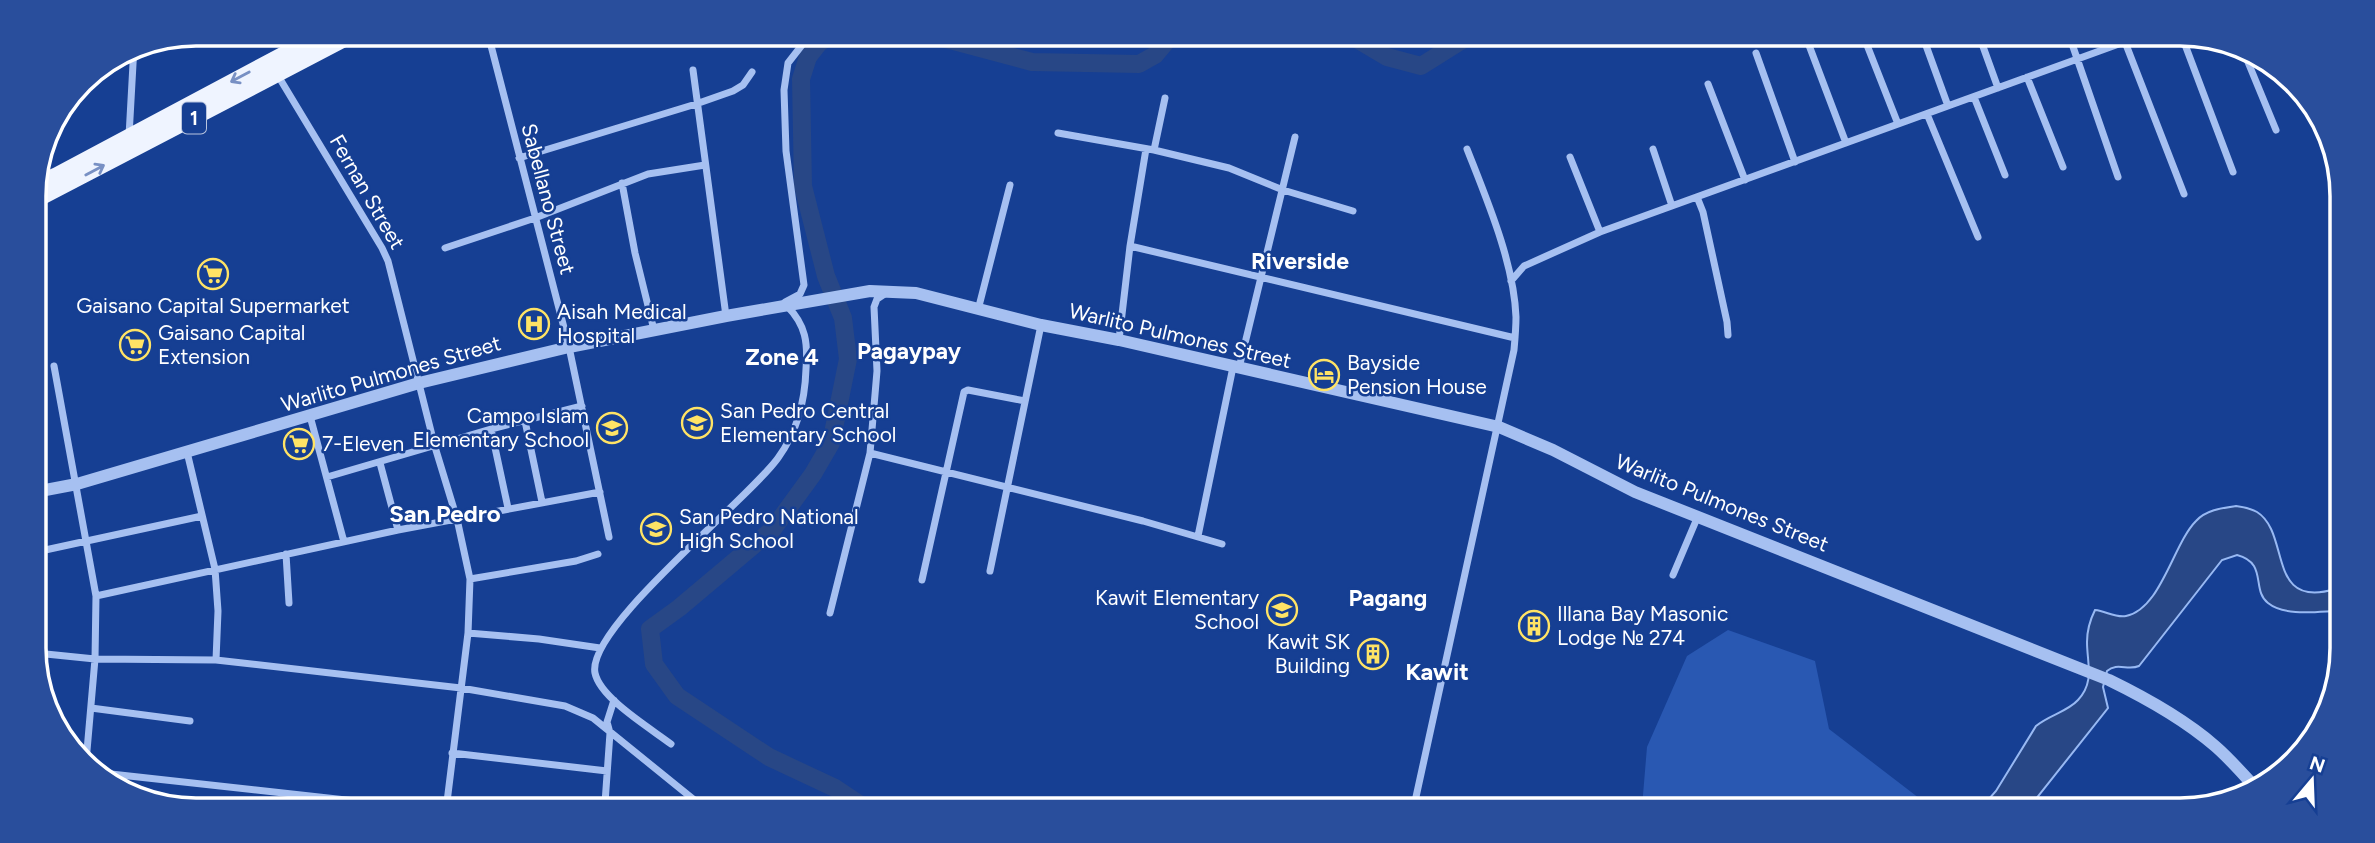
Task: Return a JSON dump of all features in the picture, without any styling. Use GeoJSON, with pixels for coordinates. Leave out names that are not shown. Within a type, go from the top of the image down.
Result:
{"type":"FeatureCollection","features":[{"type":"Feature","properties":{"kind":"main road","name":"1"},"geometry":{"type":"LineString","coordinates":[[46,194],[133,142],[272,68],[302,46]]}},
{"type":"Feature","properties":{"kind":"main road","name":"1"},"geometry":{"type":"LineString","coordinates":[[47,180],[133,142]]}},
{"type":"Feature","properties":{"kind":"street","name":"Sabellano Street"},"geometry":{"type":"LineString","coordinates":[[491,46],[569,347],[608,537]]}},
{"type":"Feature","properties":{"kind":"street"},"geometry":{"type":"LineString","coordinates":[[671,744],[601,689],[595,675],[594,662],[600,648],[635,604],[778,459],[803,404],[807,357],[805,331],[801,322],[781,307],[800,294],[804,285],[786,151],[784,90],[788,63],[801,46]]}},
{"type":"Feature","properties":{"kind":"street"},"geometry":{"type":"LineString","coordinates":[[1809,46],[1846,143]]}},
{"type":"Feature","properties":{"kind":"street"},"geometry":{"type":"LineString","coordinates":[[1867,46],[1898,124]]}},
{"type":"Feature","properties":{"kind":"street"},"geometry":{"type":"LineString","coordinates":[[1926,46],[1948,106]]}},
{"type":"Feature","properties":{"kind":"street"},"geometry":{"type":"LineString","coordinates":[[1983,46],[1998,88]]}},
{"type":"Feature","properties":{"kind":"street"},"geometry":{"type":"LineString","coordinates":[[2073,46],[2118,177]]}},
{"type":"Feature","properties":{"kind":"street"},"geometry":{"type":"LineString","coordinates":[[1511,281],[1524,266],[1600,232],[2115,46]]}},
{"type":"Feature","properties":{"kind":"street"},"geometry":{"type":"LineString","coordinates":[[2128,46],[2184,194]]}},
{"type":"Feature","properties":{"kind":"street"},"geometry":{"type":"LineString","coordinates":[[2186,46],[2233,172]]}},
{"type":"Feature","properties":{"kind":"street"},"geometry":{"type":"LineString","coordinates":[[1756,53],[1795,162]]}},
{"type":"Feature","properties":{"kind":"street"},"geometry":{"type":"LineString","coordinates":[[133,142],[134,59]]}},
{"type":"Feature","properties":{"kind":"street"},"geometry":{"type":"LineString","coordinates":[[2248,62],[2276,130]]}},
{"type":"Feature","properties":{"kind":"street","name":"Fernan Street"},"geometry":{"type":"LineString","coordinates":[[272,68],[382,248],[457,519],[470,579],[468,634],[447,798]]}},
{"type":"Feature","properties":{"kind":"street"},"geometry":{"type":"LineString","coordinates":[[693,70],[726,316]]}},
{"type":"Feature","properties":{"kind":"street"},"geometry":{"type":"LineString","coordinates":[[519,158],[696,104],[743,85],[752,72]]}},
{"type":"Feature","properties":{"kind":"street"},"geometry":{"type":"LineString","coordinates":[[2027,78],[2063,167]]}},
{"type":"Feature","properties":{"kind":"street"},"geometry":{"type":"LineString","coordinates":[[1708,84],[1745,180]]}},
{"type":"Feature","properties":{"kind":"street"},"geometry":{"type":"LineString","coordinates":[[1974,97],[2005,175]]}},
{"type":"Feature","properties":{"kind":"street"},"geometry":{"type":"LineString","coordinates":[[1119,341],[1130,246],[1150,149],[1165,98]]}},
{"type":"Feature","properties":{"kind":"street"},"geometry":{"type":"LineString","coordinates":[[1927,114],[1978,237]]}},
{"type":"Feature","properties":{"kind":"street"},"geometry":{"type":"LineString","coordinates":[[1058,133],[1150,149],[1229,167],[1283,190],[1353,211]]}},
{"type":"Feature","properties":{"kind":"street"},"geometry":{"type":"LineString","coordinates":[[1198,536],[1236,368],[1295,138]]}},
{"type":"Feature","properties":{"kind":"street"},"geometry":{"type":"LineString","coordinates":[[1417,797],[1499,427],[1515,338],[1516,317],[1511,281],[1489,203],[1468,149]]}},
{"type":"Feature","properties":{"kind":"street"},"geometry":{"type":"LineString","coordinates":[[1653,149],[1672,206]]}},
{"type":"Feature","properties":{"kind":"street"},"geometry":{"type":"LineString","coordinates":[[1570,157],[1600,232]]}},
{"type":"Feature","properties":{"kind":"street"},"geometry":{"type":"LineString","coordinates":[[445,248],[535,218],[648,174],[705,165]]}},
{"type":"Feature","properties":{"kind":"street"},"geometry":{"type":"LineString","coordinates":[[622,183],[637,264],[654,330]]}},
{"type":"Feature","properties":{"kind":"street"},"geometry":{"type":"LineString","coordinates":[[978,310],[1010,185]]}},
{"type":"Feature","properties":{"kind":"street"},"geometry":{"type":"LineString","coordinates":[[1697,197],[1706,225],[1728,335]]}},
{"type":"Feature","properties":{"kind":"street"},"geometry":{"type":"LineString","coordinates":[[1130,246],[1515,338]]}},
{"type":"Feature","properties":{"kind":"street","name":"Warlito Pulmones Street"},"geometry":{"type":"LineString","coordinates":[[46,490],[77,484],[419,383],[569,347],[870,291],[916,293],[1041,325],[1499,427],[1553,450],[1635,492],[2068,663],[2139,694],[2197,731],[2248,780]]}},
{"type":"Feature","properties":{"kind":"street"},"geometry":{"type":"LineString","coordinates":[[830,613],[870,453],[877,370],[874,307],[877,299],[890,291]]}},
{"type":"Feature","properties":{"kind":"street"},"geometry":{"type":"LineString","coordinates":[[990,571],[1041,325]]}},
{"type":"Feature","properties":{"kind":"street"},"geometry":{"type":"LineString","coordinates":[[54,366],[96,596],[95,659],[87,750]]}},
{"type":"Feature","properties":{"kind":"street"},"geometry":{"type":"LineString","coordinates":[[922,580],[964,392],[968,390],[1025,401]]}},
{"type":"Feature","properties":{"kind":"street"},"geometry":{"type":"LineString","coordinates":[[327,477],[491,429],[582,406]]}},
{"type":"Feature","properties":{"kind":"street"},"geometry":{"type":"LineString","coordinates":[[310,416],[344,542]]}},
{"type":"Feature","properties":{"kind":"street"},"geometry":{"type":"LineString","coordinates":[[525,421],[542,502]]}},
{"type":"Feature","properties":{"kind":"street"},"geometry":{"type":"LineString","coordinates":[[491,429],[508,508]]}},
{"type":"Feature","properties":{"kind":"street"},"geometry":{"type":"LineString","coordinates":[[187,452],[215,569],[218,611],[216,660]]}},
{"type":"Feature","properties":{"kind":"street"},"geometry":{"type":"LineString","coordinates":[[870,453],[1222,544]]}},
{"type":"Feature","properties":{"kind":"street"},"geometry":{"type":"LineString","coordinates":[[380,463],[398,530]]}},
{"type":"Feature","properties":{"kind":"street"},"geometry":{"type":"LineString","coordinates":[[96,596],[398,530],[600,492]]}},
{"type":"Feature","properties":{"kind":"street"},"geometry":{"type":"LineString","coordinates":[[46,550],[202,516]]}},
{"type":"Feature","properties":{"kind":"street"},"geometry":{"type":"LineString","coordinates":[[1672,575],[1698,516]]}},
{"type":"Feature","properties":{"kind":"street"},"geometry":{"type":"LineString","coordinates":[[286,554],[289,603]]}},
{"type":"Feature","properties":{"kind":"street"},"geometry":{"type":"LineString","coordinates":[[470,579],[576,561],[598,554]]}},
{"type":"Feature","properties":{"kind":"street"},"geometry":{"type":"LineString","coordinates":[[468,634],[539,639],[600,648]]}},
{"type":"Feature","properties":{"kind":"street"},"geometry":{"type":"LineString","coordinates":[[46,655],[95,659],[216,660],[461,688],[565,706],[593,718],[691,798]]}},
{"type":"Feature","properties":{"kind":"street"},"geometry":{"type":"LineString","coordinates":[[605,798],[610,733],[607,722],[614,700]]}},
{"type":"Feature","properties":{"kind":"street"},"geometry":{"type":"LineString","coordinates":[[91,708],[190,721]]}},
{"type":"Feature","properties":{"kind":"street"},"geometry":{"type":"LineString","coordinates":[[452,753],[607,771]]}},
{"type":"Feature","properties":{"kind":"street"},"geometry":{"type":"LineString","coordinates":[[116,775],[327,798]]}},
{"type":"Feature","properties":{"kind":"shaded area"},"geometry":{"type":"Polygon","coordinates":[[[2236,506],[2257,512],[2267,522],[2274,536],[2289,579],[2298,589],[2313,593],[2330,590],[2330,611],[2300,612],[2275,607],[2263,598],[2253,564],[2237,555],[2222,560],[2139,666],[2115,667],[2107,671],[2103,687],[2108,708],[2037,797],[1991,797],[2036,726],[2069,708],[2087,686],[2087,642],[2095,610],[2122,616],[2138,611],[2157,589],[2196,521],[2209,512],[2236,506]]]}},
{"type":"Feature","properties":{"kind":"shaded area"},"geometry":{"type":"Polygon","coordinates":[[[1728,630],[1815,661],[1829,729],[1918,797],[1643,797],[1647,747],[1687,656],[1728,630]]]}},
{"type":"Feature","properties":{"kind":"waterway"},"geometry":{"type":"LineString","coordinates":[[817,46],[808,57],[801,79],[803,186],[826,276],[843,318],[848,359],[831,443],[813,474],[773,529],[650,629],[654,664],[677,696],[769,757],[850,798]]}},
{"type":"Feature","properties":{"kind":"waterway"},"geometry":{"type":"LineString","coordinates":[[972,46],[1032,62],[1139,64],[1155,55],[1162,46]]}},
{"type":"Feature","properties":{"kind":"waterway"},"geometry":{"type":"LineString","coordinates":[[1368,46],[1387,57],[1421,66],[1453,46]]}},
{"type":"Feature","properties":{"kind":"place","name":"Gaisano Capital Supermarket"},"geometry":{"type":"Point","coordinates":[213,274]}},
{"type":"Feature","properties":{"kind":"place","name":"Aisah Medical Hospital"},"geometry":{"type":"Point","coordinates":[534,324]}},
{"type":"Feature","properties":{"kind":"place","name":"Gaisano Capital Extension"},"geometry":{"type":"Point","coordinates":[135,345]}},
{"type":"Feature","properties":{"kind":"place","name":"Bayside Pension House"},"geometry":{"type":"Point","coordinates":[1324,375]}},
{"type":"Feature","properties":{"kind":"place","name":"San Pedro Central Elementary School"},"geometry":{"type":"Point","coordinates":[697,423]}},
{"type":"Feature","properties":{"kind":"place","name":"Campo Islam Elementary School"},"geometry":{"type":"Point","coordinates":[612,428]}},
{"type":"Feature","properties":{"kind":"place","name":"7-Eleven"},"geometry":{"type":"Point","coordinates":[299,444]}},
{"type":"Feature","properties":{"kind":"place","name":"San Pedro National High School"},"geometry":{"type":"Point","coordinates":[656,529]}},
{"type":"Feature","properties":{"kind":"place","name":"Kawit Elementary School"},"geometry":{"type":"Point","coordinates":[1282,610]}},
{"type":"Feature","properties":{"kind":"place","name":"Illana Bay Masonic Lodge № 274"},"geometry":{"type":"Point","coordinates":[1534,626]}},
{"type":"Feature","properties":{"kind":"place","name":"Kawit SK Building"},"geometry":{"type":"Point","coordinates":[1373,654]}},
{"type":"Feature","properties":{"kind":"district","name":"Riverside"},"geometry":{"type":"Point","coordinates":[1300,261]}},
{"type":"Feature","properties":{"kind":"district","name":"Pagaypay"},"geometry":{"type":"Point","coordinates":[909,351]}},
{"type":"Feature","properties":{"kind":"district","name":"Zone 4"},"geometry":{"type":"Point","coordinates":[782,357]}},
{"type":"Feature","properties":{"kind":"district","name":"San Pedro"},"geometry":{"type":"Point","coordinates":[445,514]}},
{"type":"Feature","properties":{"kind":"district","name":"Pagang"},"geometry":{"type":"Point","coordinates":[1388,598]}},
{"type":"Feature","properties":{"kind":"district","name":"Kawit"},"geometry":{"type":"Point","coordinates":[1437,672]}}]}
